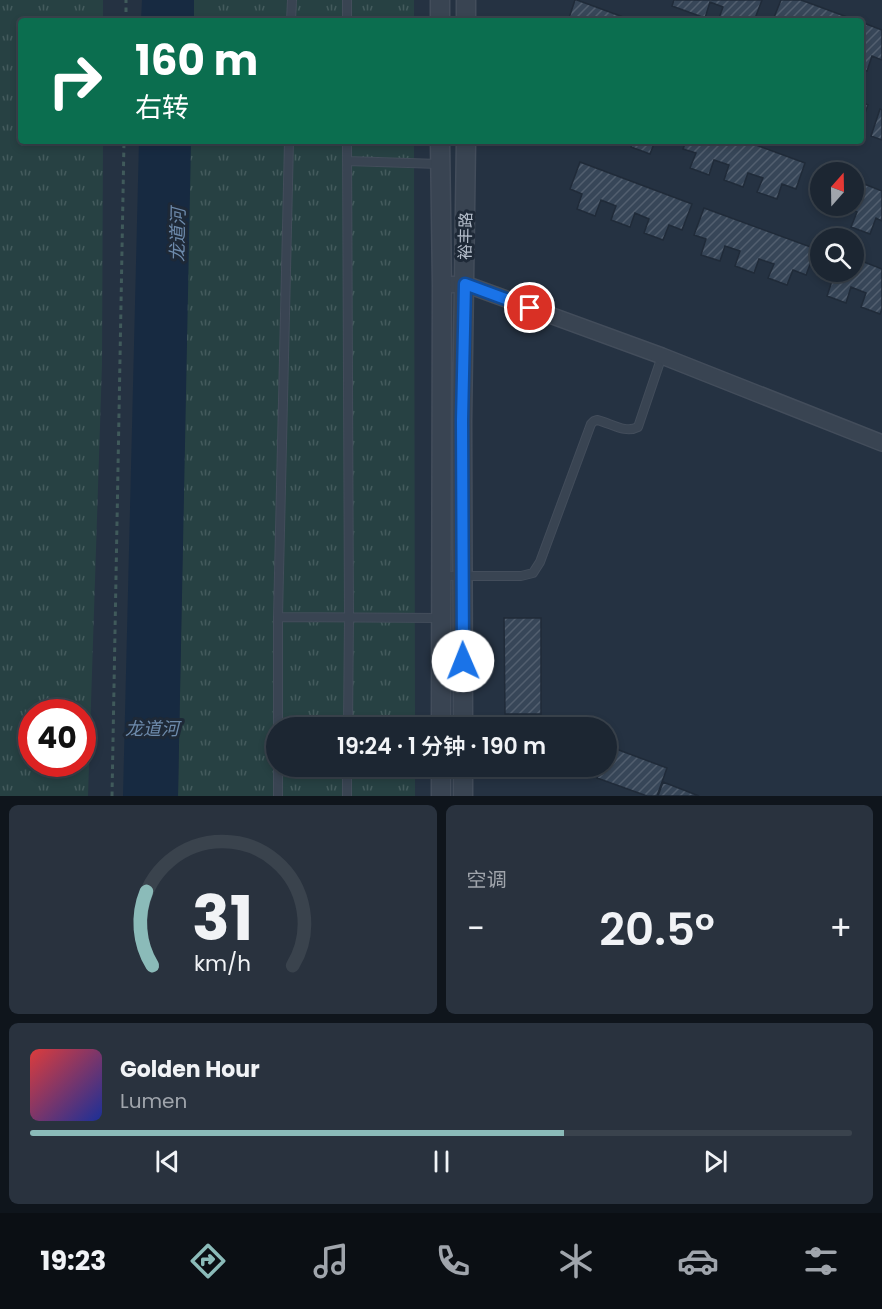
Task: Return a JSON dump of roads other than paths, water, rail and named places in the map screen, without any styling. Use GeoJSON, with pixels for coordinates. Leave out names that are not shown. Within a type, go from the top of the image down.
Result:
{"type":"FeatureCollection","features":[{"type":"Feature","properties":{"kind":"street"},"geometry":{"type":"LineString","coordinates":[[440,0],[440,18]]}},
{"type":"Feature","properties":{"kind":"street"},"geometry":{"type":"LineString","coordinates":[[466,0],[466,18]]}},
{"type":"Feature","properties":{"kind":"street","name":"裕丰路"},"geometry":{"type":"LineString","coordinates":[[440,144],[441,717]]}},
{"type":"Feature","properties":{"kind":"street","name":"裕丰路"},"geometry":{"type":"LineString","coordinates":[[463,717],[462,420],[466,144]]}},
{"type":"Feature","properties":{"kind":"street"},"geometry":{"type":"LineString","coordinates":[[442,285],[465,284],[662,356],[882,443]]}},
{"type":"Feature","properties":{"kind":"street"},"geometry":{"type":"LineString","coordinates":[[441,777],[441,796]]}},
{"type":"Feature","properties":{"kind":"street"},"geometry":{"type":"LineString","coordinates":[[463,777],[463,796]]}},
{"type":"Feature","properties":{"kind":"lane"},"geometry":{"type":"LineString","coordinates":[[291,18],[292,0]]}},
{"type":"Feature","properties":{"kind":"lane"},"geometry":{"type":"LineString","coordinates":[[347,0],[347,18]]}},
{"type":"Feature","properties":{"kind":"lane"},"geometry":{"type":"LineString","coordinates":[[278,717],[278,617],[289,144]]}},
{"type":"Feature","properties":{"kind":"lane"},"geometry":{"type":"LineString","coordinates":[[347,144],[348,717]]}},
{"type":"Feature","properties":{"kind":"lane"},"geometry":{"type":"LineString","coordinates":[[347,161],[441,164]]}},
{"type":"Feature","properties":{"kind":"lane"},"geometry":{"type":"LineString","coordinates":[[441,576],[521,576],[532,573],[540,562],[591,424],[597,420],[625,429],[633,430],[638,427],[662,356]]}},
{"type":"Feature","properties":{"kind":"lane"},"geometry":{"type":"LineString","coordinates":[[278,617],[441,618]]}},
{"type":"Feature","properties":{"kind":"lane"},"geometry":{"type":"LineString","coordinates":[[278,777],[278,796]]}},
{"type":"Feature","properties":{"kind":"lane"},"geometry":{"type":"LineString","coordinates":[[347,777],[347,796]]}},
{"type":"Feature","properties":{"kind":"water"},"geometry":{"type":"Polygon","coordinates":[[[142,0],[194,0],[194,18],[141,18],[142,0]]]}},
{"type":"Feature","properties":{"kind":"water","name":"龙道河"},"geometry":{"type":"Polygon","coordinates":[[[139,144],[191,144],[178,796],[123,796],[139,144]]]}}]}
